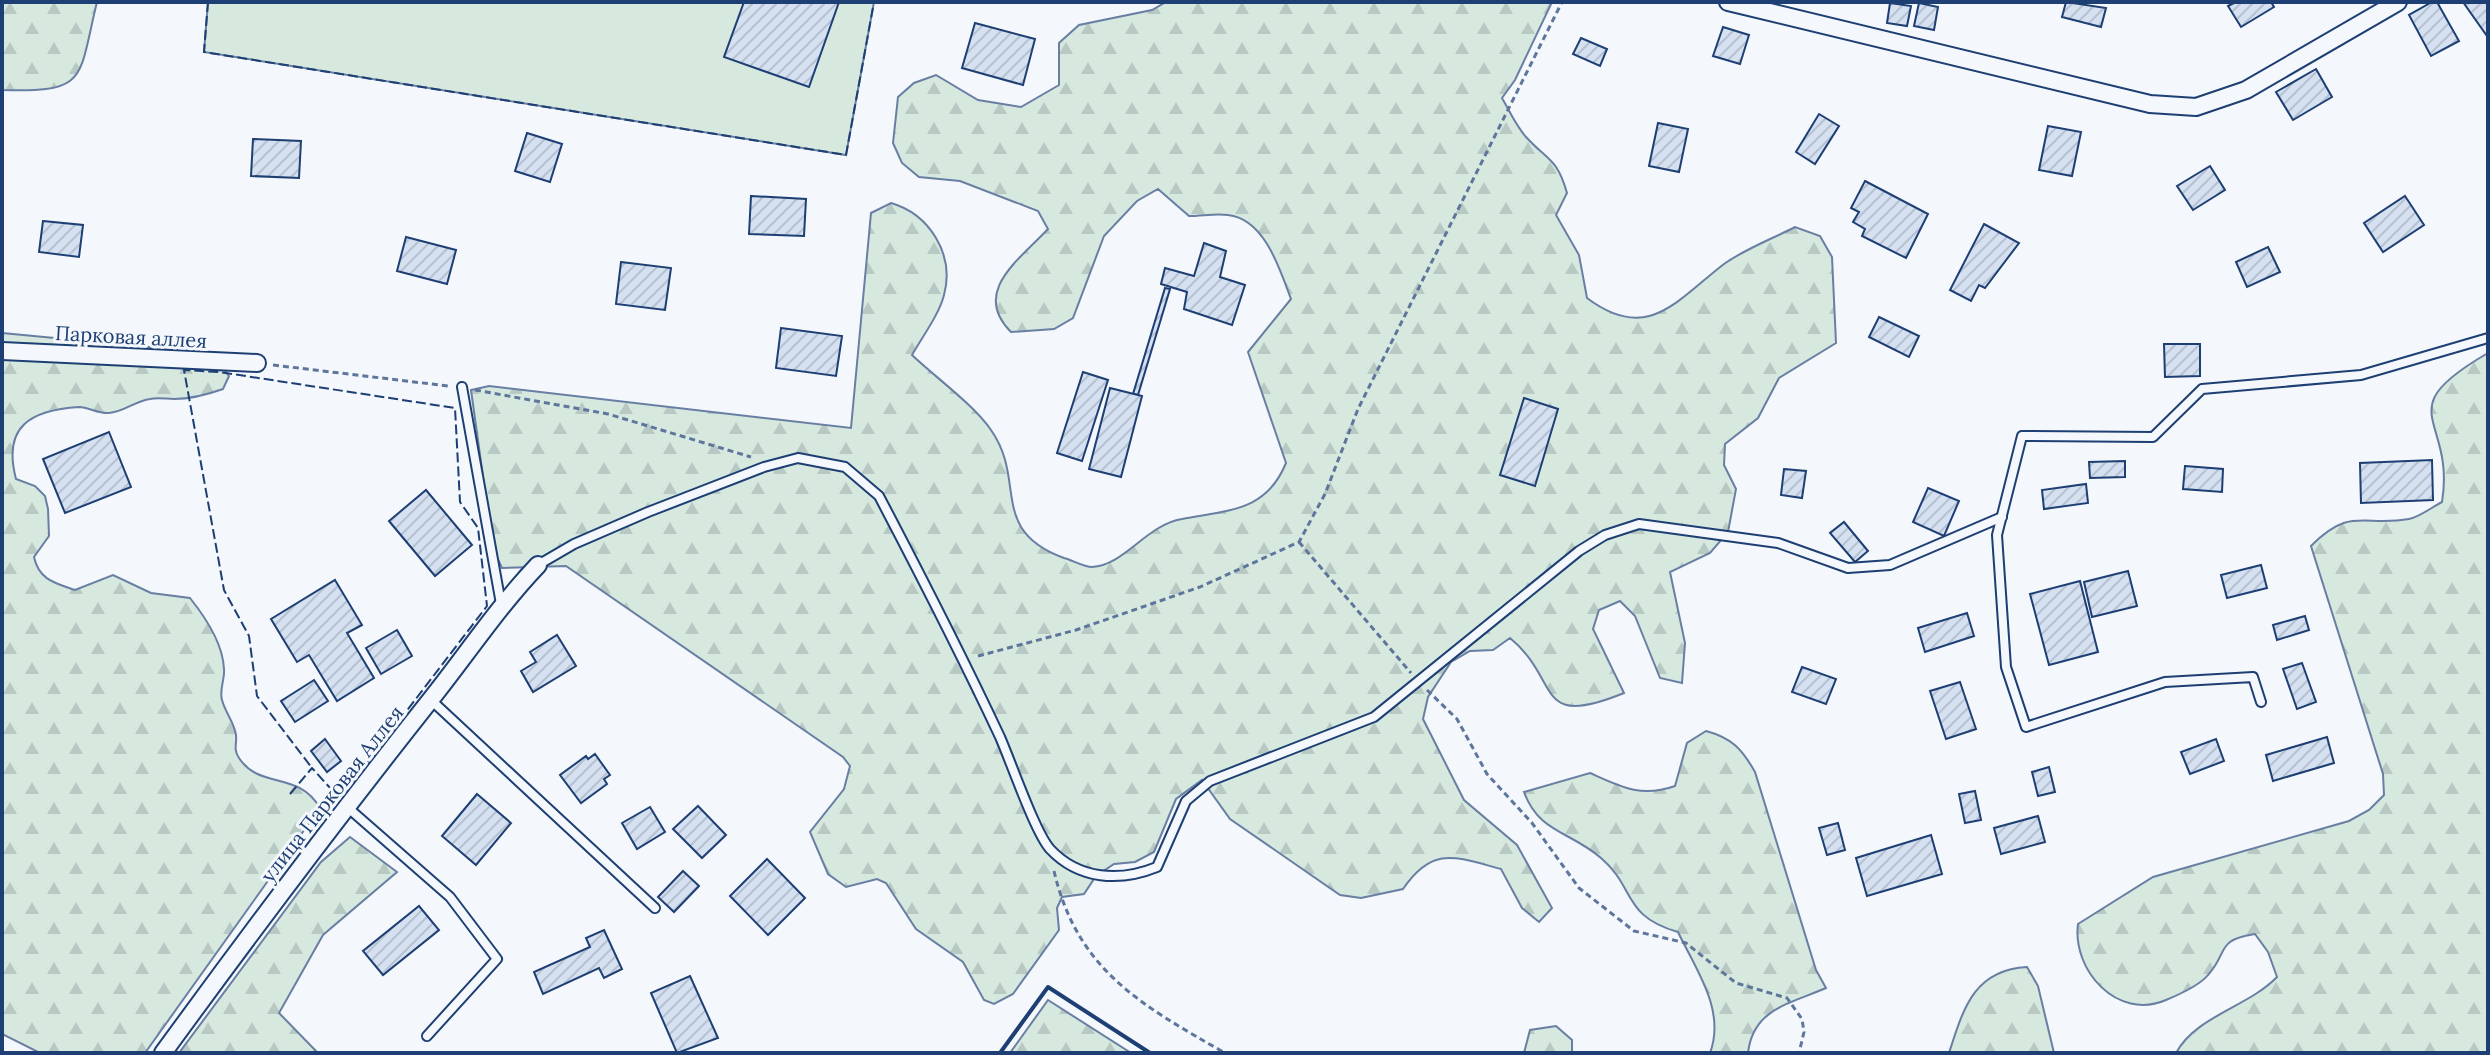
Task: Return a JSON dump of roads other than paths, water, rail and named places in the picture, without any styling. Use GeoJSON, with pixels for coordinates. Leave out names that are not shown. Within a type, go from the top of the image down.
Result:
{"type":"FeatureCollection","features":[{"type":"Feature","properties":{"kind":"street"},"geometry":{"type":"LineString","coordinates":[[1728,2],[2150,104],[2196,107],[2246,90],[2398,2]]}},
{"type":"Feature","properties":{"kind":"street","name":"Парковая аллея"},"geometry":{"type":"LineString","coordinates":[[2,351],[257,363]]}},
{"type":"Feature","properties":{"kind":"street","name":"улица Парковая Аллея"},"geometry":{"type":"LineString","coordinates":[[163,1053],[501,604],[538,565]]}},
{"type":"Feature","properties":{"kind":"lane"},"geometry":{"type":"LineString","coordinates":[[2261,702],[2253,677],[2165,682],[2026,727],[2006,667],[1997,535],[2022,436],[2153,437],[2202,389],[2361,375],[2488,338]]}},
{"type":"Feature","properties":{"kind":"lane"},"geometry":{"type":"LineString","coordinates":[[462,387],[501,604]]}},
{"type":"Feature","properties":{"kind":"lane"},"geometry":{"type":"LineString","coordinates":[[538,565],[574,544],[648,512],[775,464],[798,458],[845,467],[879,496],[962,661],[1049,847],[1074,868],[1108,877],[1131,877],[1157,867],[1186,801],[1210,781],[1374,717],[1579,551],[1605,535],[1639,524],[1778,543],[1848,568],[1890,565],[2002,517]]}},
{"type":"Feature","properties":{"kind":"lane"},"geometry":{"type":"LineString","coordinates":[[431,700],[655,908]]}},
{"type":"Feature","properties":{"kind":"lane"},"geometry":{"type":"LineString","coordinates":[[346,806],[450,897],[497,959],[427,1036]]}}]}
